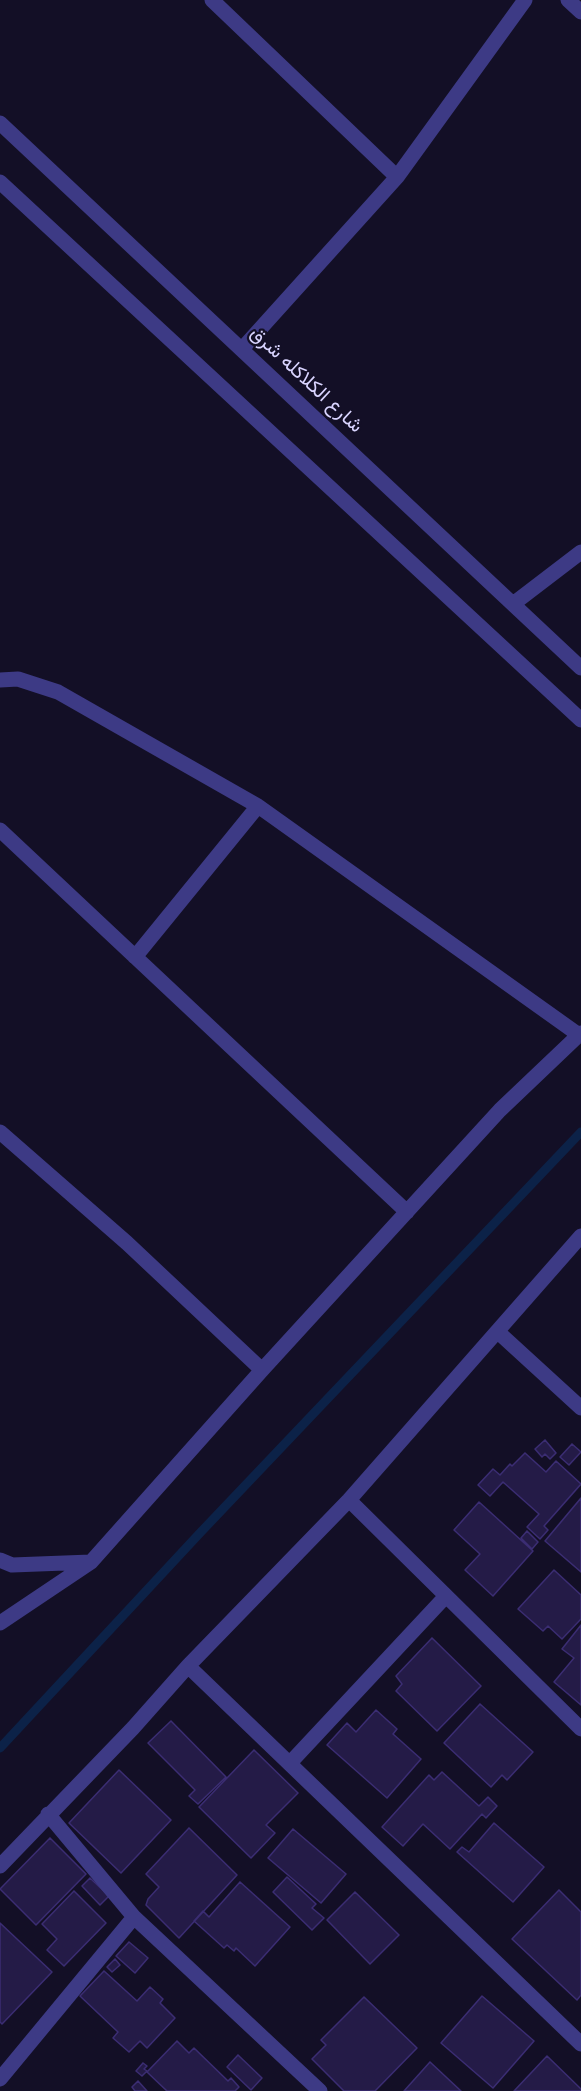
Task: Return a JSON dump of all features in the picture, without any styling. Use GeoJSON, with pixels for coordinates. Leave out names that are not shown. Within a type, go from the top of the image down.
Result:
{"type":"FeatureCollection","features":[{"type":"Feature","properties":{"kind":"street"},"geometry":{"type":"LineString","coordinates":[[212,0],[397,177]]}},
{"type":"Feature","properties":{"kind":"street"},"geometry":{"type":"LineString","coordinates":[[242,349],[397,177],[525,0]]}},
{"type":"Feature","properties":{"kind":"street"},"geometry":{"type":"LineString","coordinates":[[568,0],[581,12]]}},
{"type":"Feature","properties":{"kind":"street","name":"شارع الكلاكله شرق"},"geometry":{"type":"LineString","coordinates":[[0,123],[581,668]]}},
{"type":"Feature","properties":{"kind":"street"},"geometry":{"type":"LineString","coordinates":[[0,182],[581,720]]}},
{"type":"Feature","properties":{"kind":"street"},"geometry":{"type":"LineString","coordinates":[[513,604],[581,552]]}},
{"type":"Feature","properties":{"kind":"street"},"geometry":{"type":"LineString","coordinates":[[0,680],[18,679],[58,692],[258,806],[580,1034],[500,1110],[262,1370],[91,1562],[0,1623]]}},
{"type":"Feature","properties":{"kind":"street"},"geometry":{"type":"LineString","coordinates":[[135,957],[258,806]]}},
{"type":"Feature","properties":{"kind":"street"},"geometry":{"type":"LineString","coordinates":[[0,830],[407,1212]]}},
{"type":"Feature","properties":{"kind":"street"},"geometry":{"type":"LineString","coordinates":[[0,1132],[127,1244],[262,1370]]}},
{"type":"Feature","properties":{"kind":"street"},"geometry":{"type":"LineString","coordinates":[[0,1866],[134,1728],[188,1666],[349,1500],[581,1236]]}},
{"type":"Feature","properties":{"kind":"street"},"geometry":{"type":"LineString","coordinates":[[498,1332],[581,1408]]}},
{"type":"Feature","properties":{"kind":"street"},"geometry":{"type":"LineString","coordinates":[[349,1500],[581,1730]]}},
{"type":"Feature","properties":{"kind":"street"},"geometry":{"type":"LineString","coordinates":[[0,1560],[12,1565],[91,1562]]}},
{"type":"Feature","properties":{"kind":"street"},"geometry":{"type":"LineString","coordinates":[[290,1763],[446,1596]]}},
{"type":"Feature","properties":{"kind":"street"},"geometry":{"type":"LineString","coordinates":[[188,1666],[581,2044]]}},
{"type":"Feature","properties":{"kind":"street"},"geometry":{"type":"LineString","coordinates":[[48,1814],[134,1917],[320,2091]]}},
{"type":"Feature","properties":{"kind":"street"},"geometry":{"type":"LineString","coordinates":[[0,2079],[134,1917]]}},
{"type":"Feature","properties":{"kind":"building"},"geometry":{"type":"Polygon","coordinates":[[[545,1440],[556,1453],[550,1459],[545,1454],[542,1457],[535,1449],[545,1440]]]}},
{"type":"Feature","properties":{"kind":"building"},"geometry":{"type":"Polygon","coordinates":[[[572,1444],[581,1452],[569,1465],[560,1457],[572,1444]]]}},
{"type":"Feature","properties":{"kind":"building"},"geometry":{"type":"Polygon","coordinates":[[[525,1453],[546,1472],[556,1461],[581,1484],[544,1526],[548,1530],[540,1539],[527,1527],[539,1514],[503,1482],[490,1496],[478,1485],[493,1469],[500,1475],[525,1453]]]}},
{"type":"Feature","properties":{"kind":"building"},"geometry":{"type":"Polygon","coordinates":[[[581,1498],[581,1572],[545,1541],[581,1498]]]}},
{"type":"Feature","properties":{"kind":"building"},"geometry":{"type":"Polygon","coordinates":[[[479,1502],[533,1551],[493,1596],[465,1570],[480,1554],[454,1530],[479,1502]]]}},
{"type":"Feature","properties":{"kind":"building"},"geometry":{"type":"Polygon","coordinates":[[[527,1531],[538,1542],[532,1549],[521,1538],[527,1531]]]}},
{"type":"Feature","properties":{"kind":"building"},"geometry":{"type":"Polygon","coordinates":[[[554,1570],[581,1595],[581,1619],[562,1639],[548,1626],[543,1631],[518,1609],[554,1570]]]}},
{"type":"Feature","properties":{"kind":"building"},"geometry":{"type":"Polygon","coordinates":[[[581,1625],[581,1705],[554,1682],[574,1658],[562,1649],[581,1625]]]}},
{"type":"Feature","properties":{"kind":"building"},"geometry":{"type":"Polygon","coordinates":[[[432,1638],[481,1686],[437,1731],[396,1691],[402,1684],[396,1676],[432,1638]]]}},
{"type":"Feature","properties":{"kind":"building"},"geometry":{"type":"Polygon","coordinates":[[[480,1704],[533,1752],[507,1780],[502,1775],[491,1787],[444,1743],[480,1704]]]}},
{"type":"Feature","properties":{"kind":"building"},"geometry":{"type":"Polygon","coordinates":[[[376,1710],[397,1729],[393,1734],[421,1759],[387,1798],[327,1745],[347,1723],[356,1732],[376,1710]]]}},
{"type":"Feature","properties":{"kind":"building"},"geometry":{"type":"Polygon","coordinates":[[[171,1721],[226,1777],[198,1804],[189,1796],[195,1790],[148,1743],[171,1721]]]}},
{"type":"Feature","properties":{"kind":"building"},"geometry":{"type":"Polygon","coordinates":[[[254,1750],[298,1793],[266,1825],[275,1833],[251,1858],[199,1807],[254,1750]]]}},
{"type":"Feature","properties":{"kind":"building"},"geometry":{"type":"Polygon","coordinates":[[[119,1770],[171,1820],[121,1873],[69,1823],[119,1770]]]}},
{"type":"Feature","properties":{"kind":"building"},"geometry":{"type":"Polygon","coordinates":[[[442,1772],[479,1806],[488,1797],[497,1806],[486,1818],[482,1814],[450,1849],[423,1824],[403,1846],[382,1827],[429,1775],[434,1780],[442,1772]]]}},
{"type":"Feature","properties":{"kind":"building"},"geometry":{"type":"Polygon","coordinates":[[[494,1823],[544,1867],[513,1902],[457,1852],[462,1847],[469,1852],[494,1823]]]}},
{"type":"Feature","properties":{"kind":"building"},"geometry":{"type":"Polygon","coordinates":[[[189,1828],[237,1875],[179,1938],[146,1905],[148,1899],[159,1887],[146,1874],[189,1828]]]}},
{"type":"Feature","properties":{"kind":"building"},"geometry":{"type":"Polygon","coordinates":[[[293,1829],[346,1874],[321,1903],[268,1858],[293,1829]]]}},
{"type":"Feature","properties":{"kind":"building"},"geometry":{"type":"Polygon","coordinates":[[[50,1838],[86,1874],[36,1925],[0,1889],[50,1838]]]}},
{"type":"Feature","properties":{"kind":"building"},"geometry":{"type":"Polygon","coordinates":[[[287,1877],[316,1904],[312,1908],[324,1918],[312,1930],[273,1892],[287,1877]]]}},
{"type":"Feature","properties":{"kind":"building"},"geometry":{"type":"Polygon","coordinates":[[[90,1878],[109,1896],[100,1905],[82,1886],[90,1878]]]}},
{"type":"Feature","properties":{"kind":"building"},"geometry":{"type":"Polygon","coordinates":[[[240,1882],[290,1927],[255,1966],[236,1948],[234,1951],[227,1945],[224,1948],[194,1921],[203,1911],[209,1917],[240,1882]]]}},
{"type":"Feature","properties":{"kind":"building"},"geometry":{"type":"Polygon","coordinates":[[[559,1890],[581,1912],[581,1995],[577,2000],[512,1939],[559,1890]]]}},
{"type":"Feature","properties":{"kind":"building"},"geometry":{"type":"Polygon","coordinates":[[[74,1891],[106,1923],[64,1966],[47,1950],[57,1939],[42,1924],[74,1891]]]}},
{"type":"Feature","properties":{"kind":"building"},"geometry":{"type":"Polygon","coordinates":[[[355,1892],[399,1935],[370,1964],[327,1920],[355,1892]]]}},
{"type":"Feature","properties":{"kind":"building"},"geometry":{"type":"Polygon","coordinates":[[[0,1923],[52,1972],[2,2024],[0,2022],[0,1923]]]}},
{"type":"Feature","properties":{"kind":"building"},"geometry":{"type":"Polygon","coordinates":[[[129,1942],[148,1958],[135,1973],[116,1956],[129,1942]]]}},
{"type":"Feature","properties":{"kind":"building"},"geometry":{"type":"Polygon","coordinates":[[[115,1959],[120,1965],[112,1972],[107,1967],[115,1959]]]}},
{"type":"Feature","properties":{"kind":"building"},"geometry":{"type":"Polygon","coordinates":[[[104,1971],[137,2001],[150,1987],[163,1999],[160,2003],[175,2018],[147,2048],[140,2041],[129,2052],[113,2038],[118,2032],[80,1996],[104,1971]]]}},
{"type":"Feature","properties":{"kind":"building"},"geometry":{"type":"Polygon","coordinates":[[[482,1996],[534,2041],[493,2088],[441,2043],[482,1996]]]}},
{"type":"Feature","properties":{"kind":"building"},"geometry":{"type":"Polygon","coordinates":[[[364,1997],[417,2048],[375,2091],[344,2091],[312,2059],[326,2045],[321,2040],[364,1997]]]}},
{"type":"Feature","properties":{"kind":"building"},"geometry":{"type":"Polygon","coordinates":[[[177,2041],[189,2053],[194,2048],[228,2081],[231,2078],[239,2087],[235,2091],[167,2091],[147,2072],[177,2041]]]}},
{"type":"Feature","properties":{"kind":"building"},"geometry":{"type":"Polygon","coordinates":[[[238,2055],[262,2078],[251,2090],[227,2067],[238,2055]]]}},
{"type":"Feature","properties":{"kind":"building"},"geometry":{"type":"Polygon","coordinates":[[[547,2056],[581,2089],[581,2091],[514,2091],[547,2056]]]}},
{"type":"Feature","properties":{"kind":"building"},"geometry":{"type":"Polygon","coordinates":[[[430,2062],[461,2091],[404,2091],[430,2062]]]}},
{"type":"Feature","properties":{"kind":"building"},"geometry":{"type":"Polygon","coordinates":[[[143,2063],[147,2066],[144,2069],[147,2071],[142,2076],[136,2071],[143,2063]]]}},
{"type":"Feature","properties":{"kind":"building"},"geometry":{"type":"Polygon","coordinates":[[[138,2081],[147,2091],[135,2091],[132,2087],[138,2081]]]}},
{"type":"Feature","properties":{"kind":"waterway"},"geometry":{"type":"LineString","coordinates":[[0,1748],[199,1534],[581,1132]]}}]}
